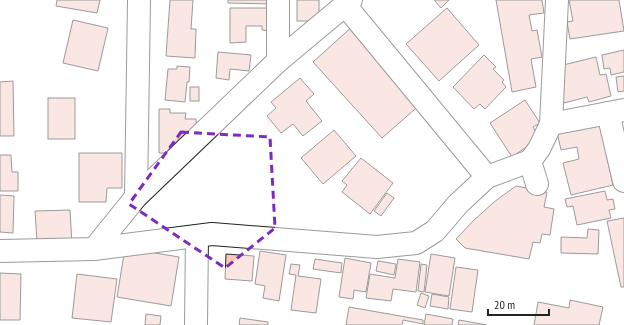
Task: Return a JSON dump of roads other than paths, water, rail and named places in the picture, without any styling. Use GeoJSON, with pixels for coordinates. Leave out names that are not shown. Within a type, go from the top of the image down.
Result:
{"type":"FeatureCollection","features":[{"type":"Feature","properties":{"kind":"street"},"geometry":{"type":"LineString","coordinates":[[136,197],[139,0]]}},
{"type":"Feature","properties":{"kind":"street"},"geometry":{"type":"LineString","coordinates":[[278,0],[278,61]]}},
{"type":"Feature","properties":{"kind":"street"},"geometry":{"type":"LineString","coordinates":[[0,251],[94,249],[212,234],[377,247],[416,243],[435,231],[458,204],[487,177],[530,161],[539,149],[551,124],[557,0]]}},
{"type":"Feature","properties":{"kind":"street"},"geometry":{"type":"LineString","coordinates":[[94,249],[136,197],[278,61],[348,2],[487,177]]}},
{"type":"Feature","properties":{"kind":"street"},"geometry":{"type":"LineString","coordinates":[[551,124],[616,111],[624,181]]}},
{"type":"Feature","properties":{"kind":"street"},"geometry":{"type":"LineString","coordinates":[[530,161],[537,184]]}},
{"type":"Feature","properties":{"kind":"street"},"geometry":{"type":"LineString","coordinates":[[196,325],[197,236]]}}]}
